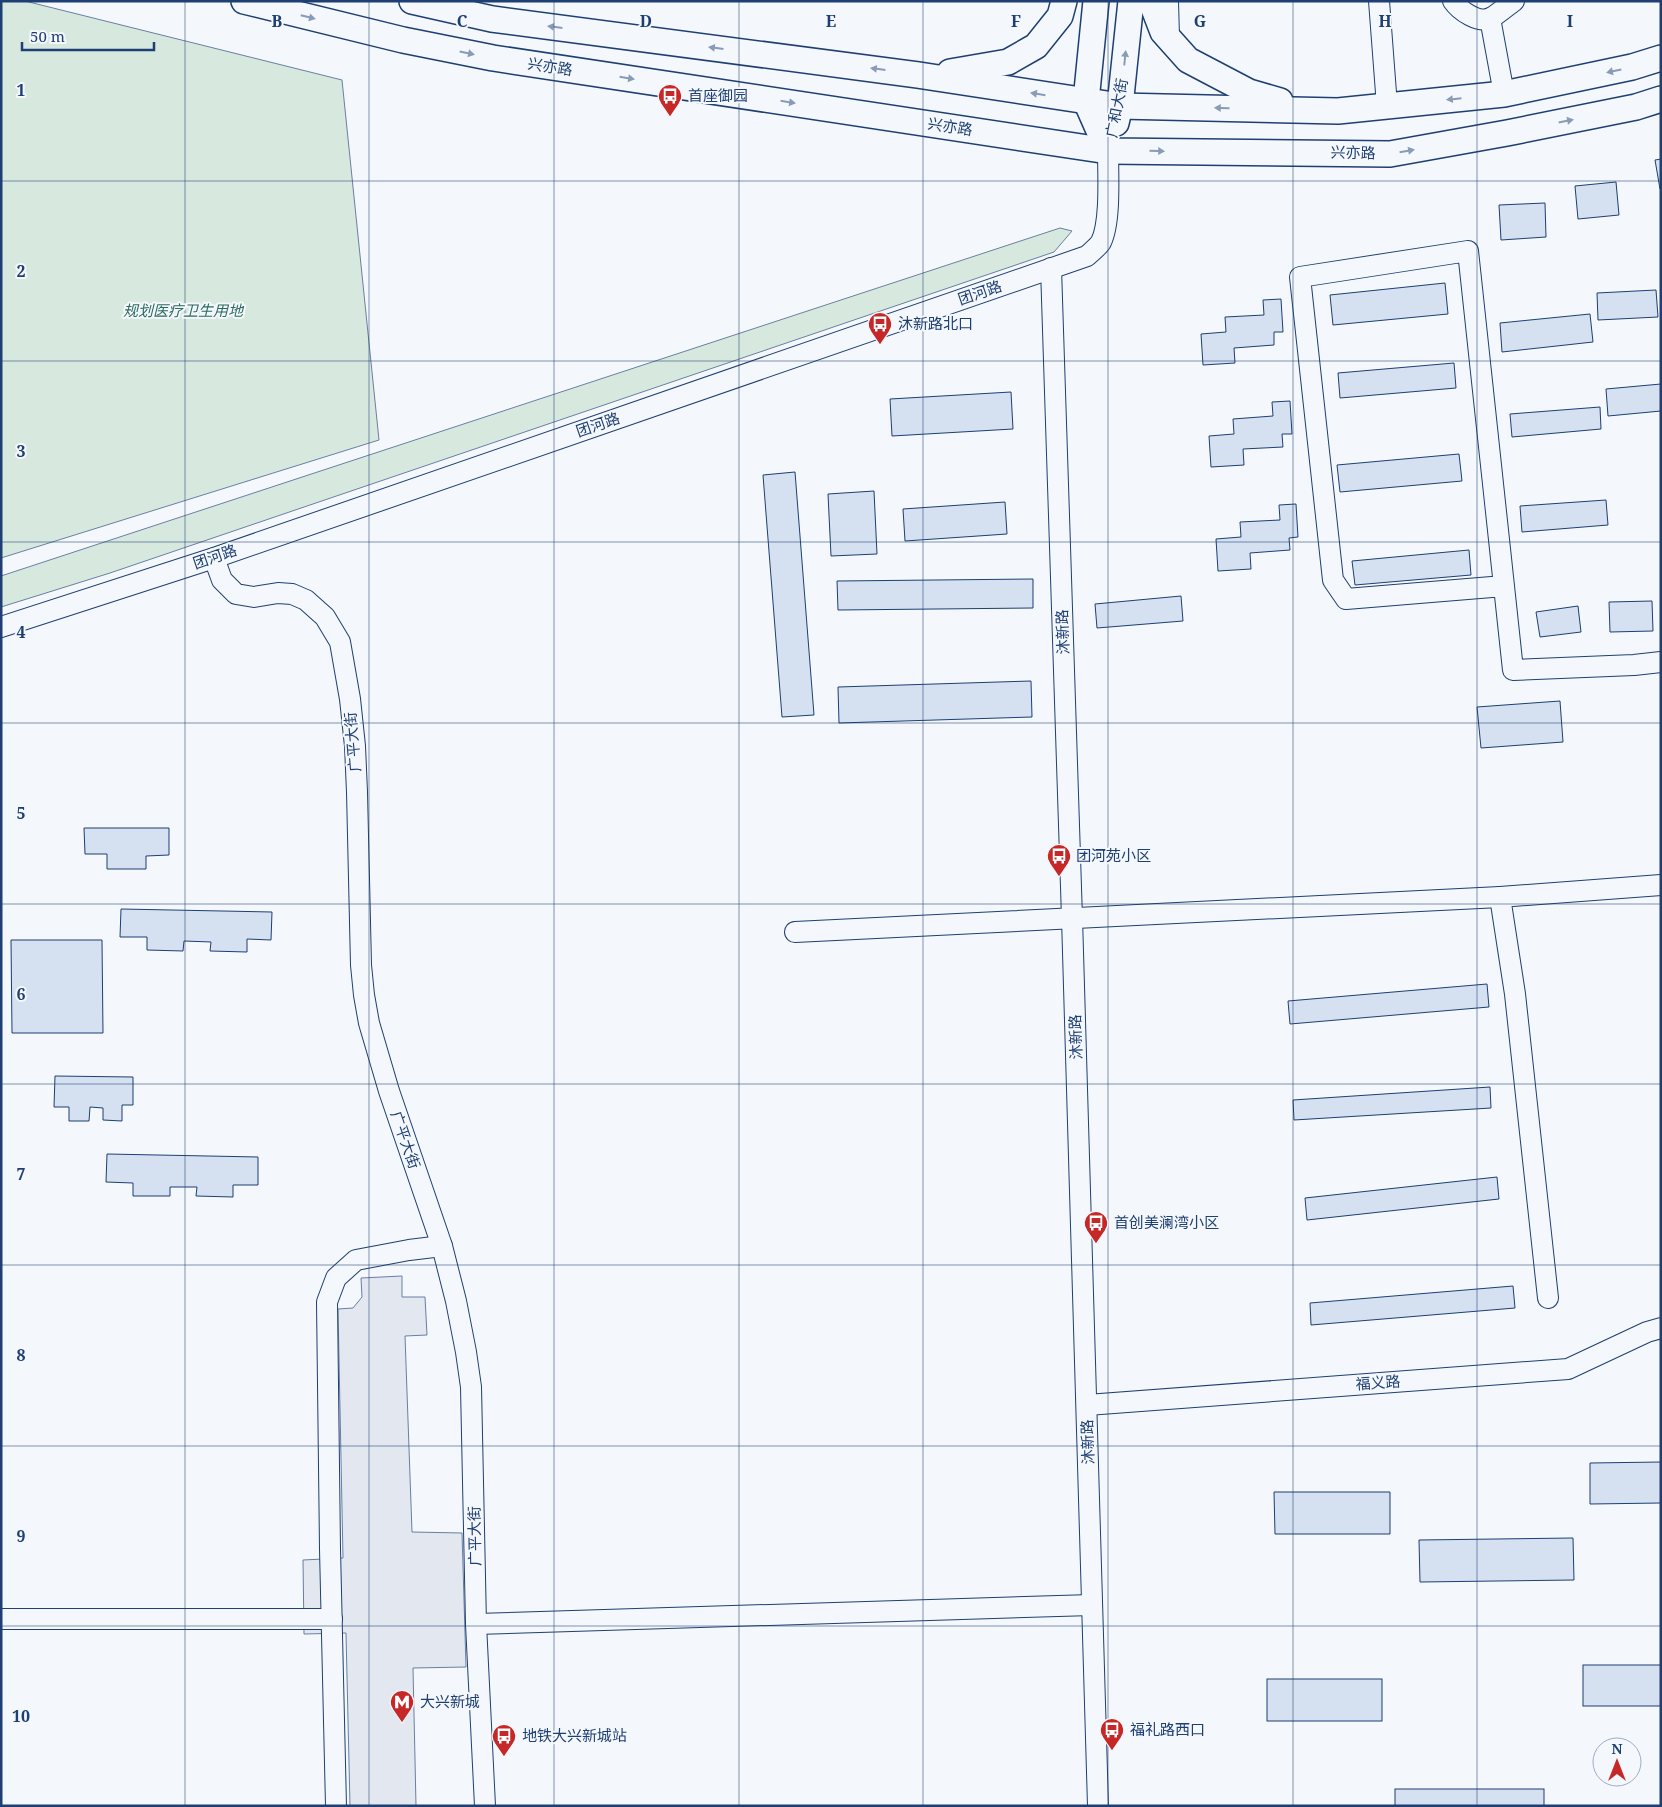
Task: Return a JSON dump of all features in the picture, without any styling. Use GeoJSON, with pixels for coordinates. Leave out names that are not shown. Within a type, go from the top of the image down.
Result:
{"type":"FeatureCollection","features":[{"type":"Feature","properties":{"kind":"main road","name":"兴亦路"},"geometry":{"type":"LineString","coordinates":[[244,1],[403,40],[493,58],[1108,151],[1390,154],[1636,107],[1661,99]]}},
{"type":"Feature","properties":{"kind":"main road"},"geometry":{"type":"LineString","coordinates":[[412,1],[492,19],[918,75],[1120,106],[1338,111],[1504,94],[1632,67],[1661,58]]}},
{"type":"Feature","properties":{"kind":"main road"},"geometry":{"type":"LineString","coordinates":[[918,75],[961,71],[1008,62],[1036,46],[1060,16],[1064,1]]}},
{"type":"Feature","properties":{"kind":"main road","name":"广和大街"},"geometry":{"type":"LineString","coordinates":[[1096,1],[1086,101],[1108,151]]}},
{"type":"Feature","properties":{"kind":"main road","name":"广和大街"},"geometry":{"type":"LineString","coordinates":[[1108,151],[1120,106],[1131,1]]}},
{"type":"Feature","properties":{"kind":"main road"},"geometry":{"type":"LineString","coordinates":[[1151,1],[1164,32],[1188,60],[1248,92],[1309,110]]}},
{"type":"Feature","properties":{"kind":"street"},"geometry":{"type":"LineString","coordinates":[[1168,1],[1169,39]]}},
{"type":"Feature","properties":{"kind":"street"},"geometry":{"type":"LineString","coordinates":[[1379,1],[1387,106]]}},
{"type":"Feature","properties":{"kind":"street"},"geometry":{"type":"LineString","coordinates":[[1453,1],[1469,15],[1479,18],[1490,18],[1514,1]]}},
{"type":"Feature","properties":{"kind":"street"},"geometry":{"type":"LineString","coordinates":[[1490,18],[1504,94]]}},
{"type":"Feature","properties":{"kind":"street","name":"团河路"},"geometry":{"type":"LineString","coordinates":[[1,627],[214,558],[1087,256],[1100,244],[1105,230],[1108,151]]}},
{"type":"Feature","properties":{"kind":"street"},"geometry":{"type":"LineString","coordinates":[[1504,586],[1346,599],[1333,580],[1300,277],[1468,251],[1504,586],[1513,670],[1634,666],[1661,662]]}},
{"type":"Feature","properties":{"kind":"street","name":"沐新路"},"geometry":{"type":"LineString","coordinates":[[1051,268],[1098,1806]]}},
{"type":"Feature","properties":{"kind":"street","name":"广平大街"},"geometry":{"type":"LineString","coordinates":[[214,558],[222,580],[236,594],[254,596],[278,593],[292,594],[306,600],[325,617],[340,642],[350,699],[355,746],[361,965],[364,995],[369,1023],[388,1091],[442,1246],[456,1300],[471,1388],[476,1624],[485,1806]]}},
{"type":"Feature","properties":{"kind":"street"},"geometry":{"type":"LineString","coordinates":[[795,932],[1500,897],[1661,885]]}},
{"type":"Feature","properties":{"kind":"street"},"geometry":{"type":"LineString","coordinates":[[1500,897],[1515,994],[1548,1298]]}},
{"type":"Feature","properties":{"kind":"street"},"geometry":{"type":"LineString","coordinates":[[336,1806],[327,1302],[336,1278],[356,1260],[442,1246]]}},
{"type":"Feature","properties":{"kind":"street","name":"福义路"},"geometry":{"type":"LineString","coordinates":[[1086,1405],[1568,1369],[1647,1332],[1661,1328]]}},
{"type":"Feature","properties":{"kind":"street"},"geometry":{"type":"LineString","coordinates":[[476,1624],[1092,1605]]}},
{"type":"Feature","properties":{"kind":"street"},"geometry":{"type":"LineString","coordinates":[[1,1619],[332,1619]]}},
{"type":"Feature","properties":{"kind":"green space","name":"规划医疗卫生用地"},"geometry":{"type":"Polygon","coordinates":[[[1,1],[25,1],[342,80],[379,440],[1,558],[1,1]]]}},
{"type":"Feature","properties":{"kind":"green space"},"geometry":{"type":"Polygon","coordinates":[[[1060,228],[1072,231],[1054,252],[110,573],[1,607],[1,576],[1060,228]]]}},
{"type":"Feature","properties":{"kind":"shaded area"},"geometry":{"type":"Polygon","coordinates":[[[402,1276],[402,1297],[425,1297],[427,1335],[405,1336],[412,1532],[462,1533],[466,1667],[413,1668],[416,1806],[350,1806],[346,1633],[304,1634],[303,1560],[343,1558],[338,1309],[353,1308],[362,1297],[361,1278],[402,1276]]]}},
{"type":"Feature","properties":{"kind":"building"},"geometry":{"type":"Polygon","coordinates":[[[1661,159],[1661,189],[1660,189],[1655,160],[1661,159]]]}},
{"type":"Feature","properties":{"kind":"building"},"geometry":{"type":"Polygon","coordinates":[[[1616,182],[1619,215],[1578,219],[1575,186],[1616,182]]]}},
{"type":"Feature","properties":{"kind":"building"},"geometry":{"type":"Polygon","coordinates":[[[1545,203],[1546,237],[1501,240],[1499,205],[1545,203]]]}},
{"type":"Feature","properties":{"kind":"building"},"geometry":{"type":"Polygon","coordinates":[[[1445,283],[1448,314],[1333,325],[1330,295],[1445,283]]]}},
{"type":"Feature","properties":{"kind":"building"},"geometry":{"type":"Polygon","coordinates":[[[1656,290],[1658,317],[1598,320],[1597,293],[1656,290]]]}},
{"type":"Feature","properties":{"kind":"building"},"geometry":{"type":"Polygon","coordinates":[[[1281,299],[1283,332],[1274,332],[1274,345],[1234,348],[1235,363],[1203,365],[1201,334],[1226,332],[1225,317],[1264,315],[1263,300],[1281,299]]]}},
{"type":"Feature","properties":{"kind":"building"},"geometry":{"type":"Polygon","coordinates":[[[1590,314],[1593,342],[1502,352],[1500,323],[1590,314]]]}},
{"type":"Feature","properties":{"kind":"building"},"geometry":{"type":"Polygon","coordinates":[[[1454,363],[1456,388],[1340,398],[1338,373],[1454,363]]]}},
{"type":"Feature","properties":{"kind":"building"},"geometry":{"type":"Polygon","coordinates":[[[1661,384],[1661,411],[1608,416],[1606,389],[1661,384]]]}},
{"type":"Feature","properties":{"kind":"building"},"geometry":{"type":"Polygon","coordinates":[[[1011,392],[1013,429],[892,436],[890,399],[1011,392]]]}},
{"type":"Feature","properties":{"kind":"building"},"geometry":{"type":"Polygon","coordinates":[[[1290,401],[1292,434],[1282,434],[1283,447],[1243,449],[1244,465],[1211,467],[1209,436],[1234,434],[1233,419],[1273,416],[1272,402],[1290,401]]]}},
{"type":"Feature","properties":{"kind":"building"},"geometry":{"type":"Polygon","coordinates":[[[1600,407],[1601,429],[1512,437],[1510,414],[1600,407]]]}},
{"type":"Feature","properties":{"kind":"building"},"geometry":{"type":"Polygon","coordinates":[[[1459,454],[1462,481],[1340,492],[1337,465],[1459,454]]]}},
{"type":"Feature","properties":{"kind":"building"},"geometry":{"type":"Polygon","coordinates":[[[795,472],[814,715],[782,717],[763,475],[795,472]]]}},
{"type":"Feature","properties":{"kind":"building"},"geometry":{"type":"Polygon","coordinates":[[[874,491],[877,554],[831,556],[828,494],[874,491]]]}},
{"type":"Feature","properties":{"kind":"building"},"geometry":{"type":"Polygon","coordinates":[[[1606,500],[1608,525],[1522,532],[1520,506],[1606,500]]]}},
{"type":"Feature","properties":{"kind":"building"},"geometry":{"type":"Polygon","coordinates":[[[1005,502],[1007,534],[905,541],[903,509],[1005,502]]]}},
{"type":"Feature","properties":{"kind":"building"},"geometry":{"type":"Polygon","coordinates":[[[1296,504],[1298,537],[1289,538],[1290,550],[1250,553],[1251,569],[1218,571],[1216,539],[1241,537],[1240,522],[1280,520],[1279,505],[1296,504]]]}},
{"type":"Feature","properties":{"kind":"building"},"geometry":{"type":"Polygon","coordinates":[[[1469,550],[1471,575],[1355,585],[1352,561],[1469,550]]]}},
{"type":"Feature","properties":{"kind":"building"},"geometry":{"type":"Polygon","coordinates":[[[1033,579],[1033,608],[838,610],[837,581],[1033,579]]]}},
{"type":"Feature","properties":{"kind":"building"},"geometry":{"type":"Polygon","coordinates":[[[1181,596],[1183,621],[1097,628],[1095,604],[1181,596]]]}},
{"type":"Feature","properties":{"kind":"building"},"geometry":{"type":"Polygon","coordinates":[[[1652,601],[1653,631],[1610,632],[1609,602],[1652,601]]]}},
{"type":"Feature","properties":{"kind":"building"},"geometry":{"type":"Polygon","coordinates":[[[1578,606],[1581,632],[1540,637],[1536,612],[1578,606]]]}},
{"type":"Feature","properties":{"kind":"building"},"geometry":{"type":"Polygon","coordinates":[[[1031,681],[1032,717],[839,723],[838,687],[1031,681]]]}},
{"type":"Feature","properties":{"kind":"building"},"geometry":{"type":"Polygon","coordinates":[[[1560,701],[1563,742],[1481,748],[1477,707],[1560,701]]]}},
{"type":"Feature","properties":{"kind":"building"},"geometry":{"type":"Polygon","coordinates":[[[84,828],[169,828],[169,855],[146,856],[146,869],[107,869],[107,854],[85,854],[84,828]]]}},
{"type":"Feature","properties":{"kind":"building"},"geometry":{"type":"Polygon","coordinates":[[[121,909],[272,912],[271,940],[247,939],[247,952],[210,951],[211,942],[184,941],[183,951],[147,950],[147,937],[120,937],[121,909]]]}},
{"type":"Feature","properties":{"kind":"building"},"geometry":{"type":"Polygon","coordinates":[[[11,940],[102,940],[103,1033],[12,1033],[11,940]]]}},
{"type":"Feature","properties":{"kind":"building"},"geometry":{"type":"Polygon","coordinates":[[[1487,984],[1489,1007],[1290,1024],[1288,1001],[1487,984]]]}},
{"type":"Feature","properties":{"kind":"building"},"geometry":{"type":"Polygon","coordinates":[[[55,1076],[133,1077],[133,1105],[122,1105],[122,1121],[103,1120],[103,1108],[90,1107],[89,1121],[69,1121],[69,1107],[54,1107],[55,1076]]]}},
{"type":"Feature","properties":{"kind":"building"},"geometry":{"type":"Polygon","coordinates":[[[1490,1087],[1491,1108],[1294,1120],[1293,1100],[1490,1087]]]}},
{"type":"Feature","properties":{"kind":"building"},"geometry":{"type":"Polygon","coordinates":[[[107,1154],[258,1157],[258,1185],[233,1185],[233,1197],[196,1196],[197,1187],[170,1187],[170,1196],[133,1196],[133,1183],[106,1182],[107,1154]]]}},
{"type":"Feature","properties":{"kind":"building"},"geometry":{"type":"Polygon","coordinates":[[[1497,1177],[1499,1199],[1307,1220],[1305,1198],[1497,1177]]]}},
{"type":"Feature","properties":{"kind":"building"},"geometry":{"type":"Polygon","coordinates":[[[1513,1286],[1515,1308],[1311,1325],[1310,1303],[1513,1286]]]}},
{"type":"Feature","properties":{"kind":"building"},"geometry":{"type":"Polygon","coordinates":[[[1661,1462],[1661,1503],[1590,1504],[1590,1463],[1661,1462]]]}},
{"type":"Feature","properties":{"kind":"building"},"geometry":{"type":"Polygon","coordinates":[[[1274,1492],[1390,1492],[1390,1534],[1275,1534],[1274,1492]]]}},
{"type":"Feature","properties":{"kind":"building"},"geometry":{"type":"Polygon","coordinates":[[[1573,1538],[1574,1580],[1420,1582],[1419,1540],[1573,1538]]]}},
{"type":"Feature","properties":{"kind":"building"},"geometry":{"type":"Polygon","coordinates":[[[1583,1665],[1661,1665],[1661,1706],[1583,1706],[1583,1665]]]}},
{"type":"Feature","properties":{"kind":"building"},"geometry":{"type":"Polygon","coordinates":[[[1267,1679],[1382,1679],[1382,1721],[1267,1721],[1267,1679]]]}},
{"type":"Feature","properties":{"kind":"building"},"geometry":{"type":"Polygon","coordinates":[[[1395,1789],[1544,1789],[1544,1806],[1395,1806],[1395,1789]]]}},
{"type":"Feature","properties":{"kind":"place","name":"首座御园"},"geometry":{"type":"Point","coordinates":[670,117]}},
{"type":"Feature","properties":{"kind":"place","name":"沐新路北口"},"geometry":{"type":"Point","coordinates":[880,345]}},
{"type":"Feature","properties":{"kind":"place","name":"团河苑小区"},"geometry":{"type":"Point","coordinates":[1059,877]}},
{"type":"Feature","properties":{"kind":"place","name":"首创美澜湾小区"},"geometry":{"type":"Point","coordinates":[1096,1244]}},
{"type":"Feature","properties":{"kind":"place","name":"大兴新城"},"geometry":{"type":"Point","coordinates":[402,1723]}},
{"type":"Feature","properties":{"kind":"place","name":"福礼路西口"},"geometry":{"type":"Point","coordinates":[1112,1751]}},
{"type":"Feature","properties":{"kind":"place","name":"地铁大兴新城站"},"geometry":{"type":"Point","coordinates":[504,1757]}}]}
